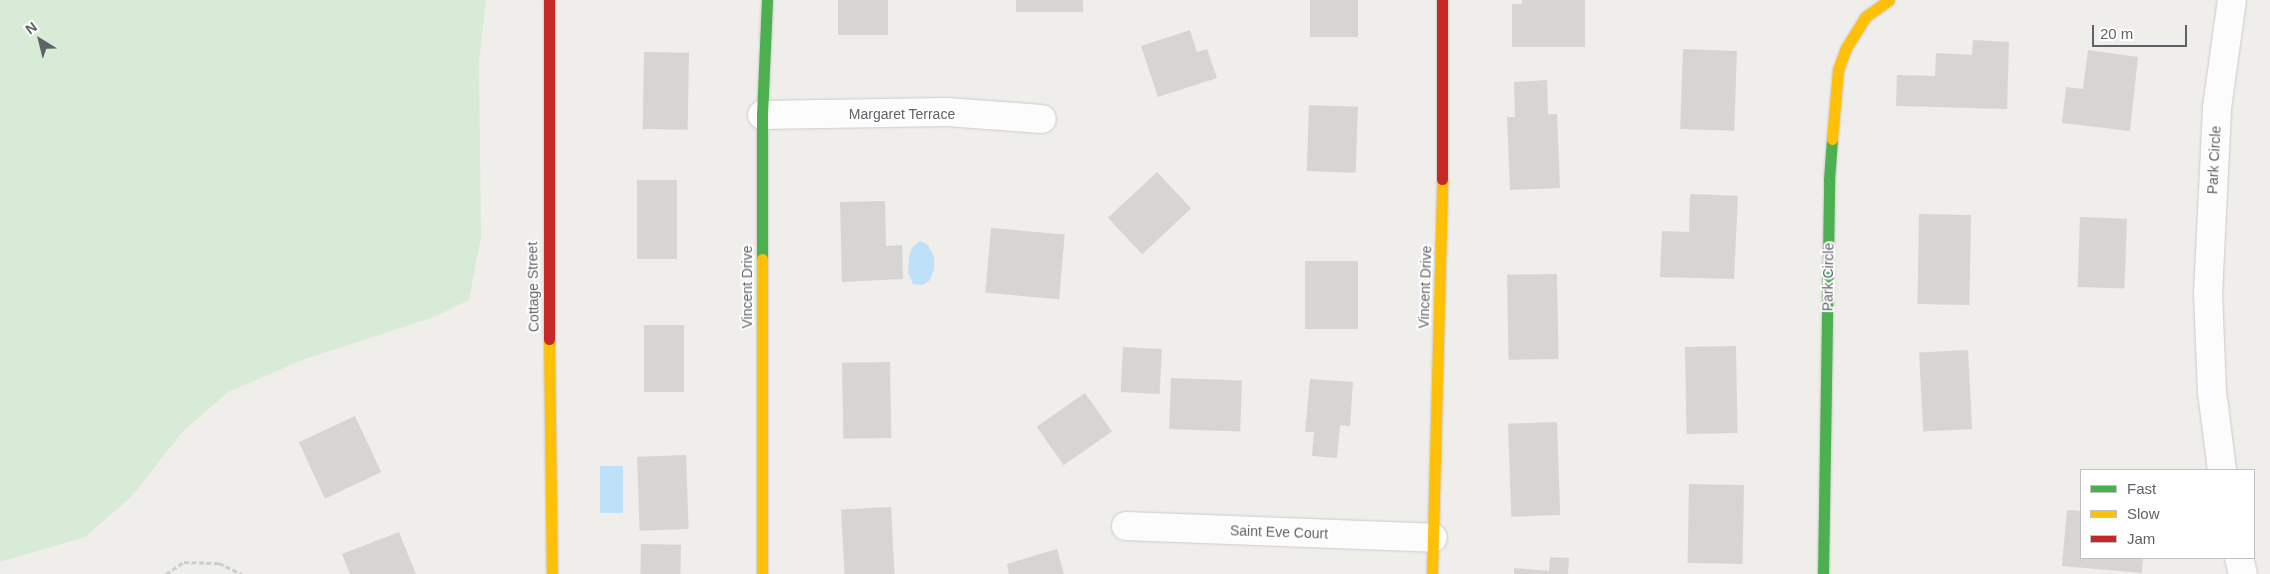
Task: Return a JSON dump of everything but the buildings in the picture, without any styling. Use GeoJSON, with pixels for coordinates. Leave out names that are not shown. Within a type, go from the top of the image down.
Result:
{"type":"FeatureCollection","features":[{"type":"Feature","properties":{"kind":"street","name":"Cottage Street"},"geometry":{"type":"LineString","coordinates":[[549,0],[548,241],[552,574]]}},
{"type":"Feature","properties":{"kind":"street","name":"Vincent Drive"},"geometry":{"type":"LineString","coordinates":[[762,574],[762,115],[767,0]]}},
{"type":"Feature","properties":{"kind":"street","name":"Vincent Drive"},"geometry":{"type":"LineString","coordinates":[[1432,574],[1442,207],[1442,0]]}},
{"type":"Feature","properties":{"kind":"street","name":"Park Circle"},"geometry":{"type":"LineString","coordinates":[[1823,574],[1829,180],[1834,100],[1838,70],[1846,48],[1865,18],[1889,0]]}},
{"type":"Feature","properties":{"kind":"street","name":"Park Circle"},"geometry":{"type":"LineString","coordinates":[[2222,469],[2212,392],[2208,294],[2217,108],[2232,0]]}},
{"type":"Feature","properties":{"kind":"street","name":"Margaret Terrace"},"geometry":{"type":"LineString","coordinates":[[762,115],[948,112],[1042,119]]}},
{"type":"Feature","properties":{"kind":"street","name":"Saint Eve Court"},"geometry":{"type":"LineString","coordinates":[[1126,526],[1433,538]]}},
{"type":"Feature","properties":{"kind":"street"},"geometry":{"type":"LineString","coordinates":[[2240,559],[2243,574]]}},
{"type":"Feature","properties":{"kind":"path"},"geometry":{"type":"LineString","coordinates":[[166,574],[184,562],[218,563],[242,574]]}},
{"type":"Feature","properties":{"kind":"green space"},"geometry":{"type":"Polygon","coordinates":[[[0,0],[486,0],[479,63],[481,237],[469,300],[434,317],[302,360],[228,392],[183,431],[131,497],[85,537],[0,562],[0,0]]]}},
{"type":"Feature","properties":{"kind":"water"},"geometry":{"type":"Polygon","coordinates":[[[920,241],[928,245],[934,257],[934,269],[930,280],[923,285],[913,284],[908,273],[909,257],[912,248],[920,241]]]}},
{"type":"Feature","properties":{"kind":"water"},"geometry":{"type":"Polygon","coordinates":[[[600,466],[623,466],[623,513],[600,513],[600,466]]]}},
{"type":"Feature","properties":{"kind":"traffic: fast"},"geometry":{"type":"LineString","coordinates":[[762,259],[762,115],[767,0]]}},
{"type":"Feature","properties":{"kind":"traffic: fast"},"geometry":{"type":"LineString","coordinates":[[1823,574],[1829,180],[1832,139]]}},
{"type":"Feature","properties":{"kind":"traffic: slow"},"geometry":{"type":"LineString","coordinates":[[1832,139],[1838,70],[1846,48],[1865,17],[1889,0]]}},
{"type":"Feature","properties":{"kind":"traffic: slow"},"geometry":{"type":"LineString","coordinates":[[1432,574],[1442,179]]}},
{"type":"Feature","properties":{"kind":"traffic: slow"},"geometry":{"type":"LineString","coordinates":[[762,259],[762,574]]}},
{"type":"Feature","properties":{"kind":"traffic: slow"},"geometry":{"type":"LineString","coordinates":[[549,339],[552,574]]}},
{"type":"Feature","properties":{"kind":"traffic: jam"},"geometry":{"type":"LineString","coordinates":[[549,0],[549,339]]}},
{"type":"Feature","properties":{"kind":"traffic: jam"},"geometry":{"type":"LineString","coordinates":[[1442,0],[1442,179]]}}]}
